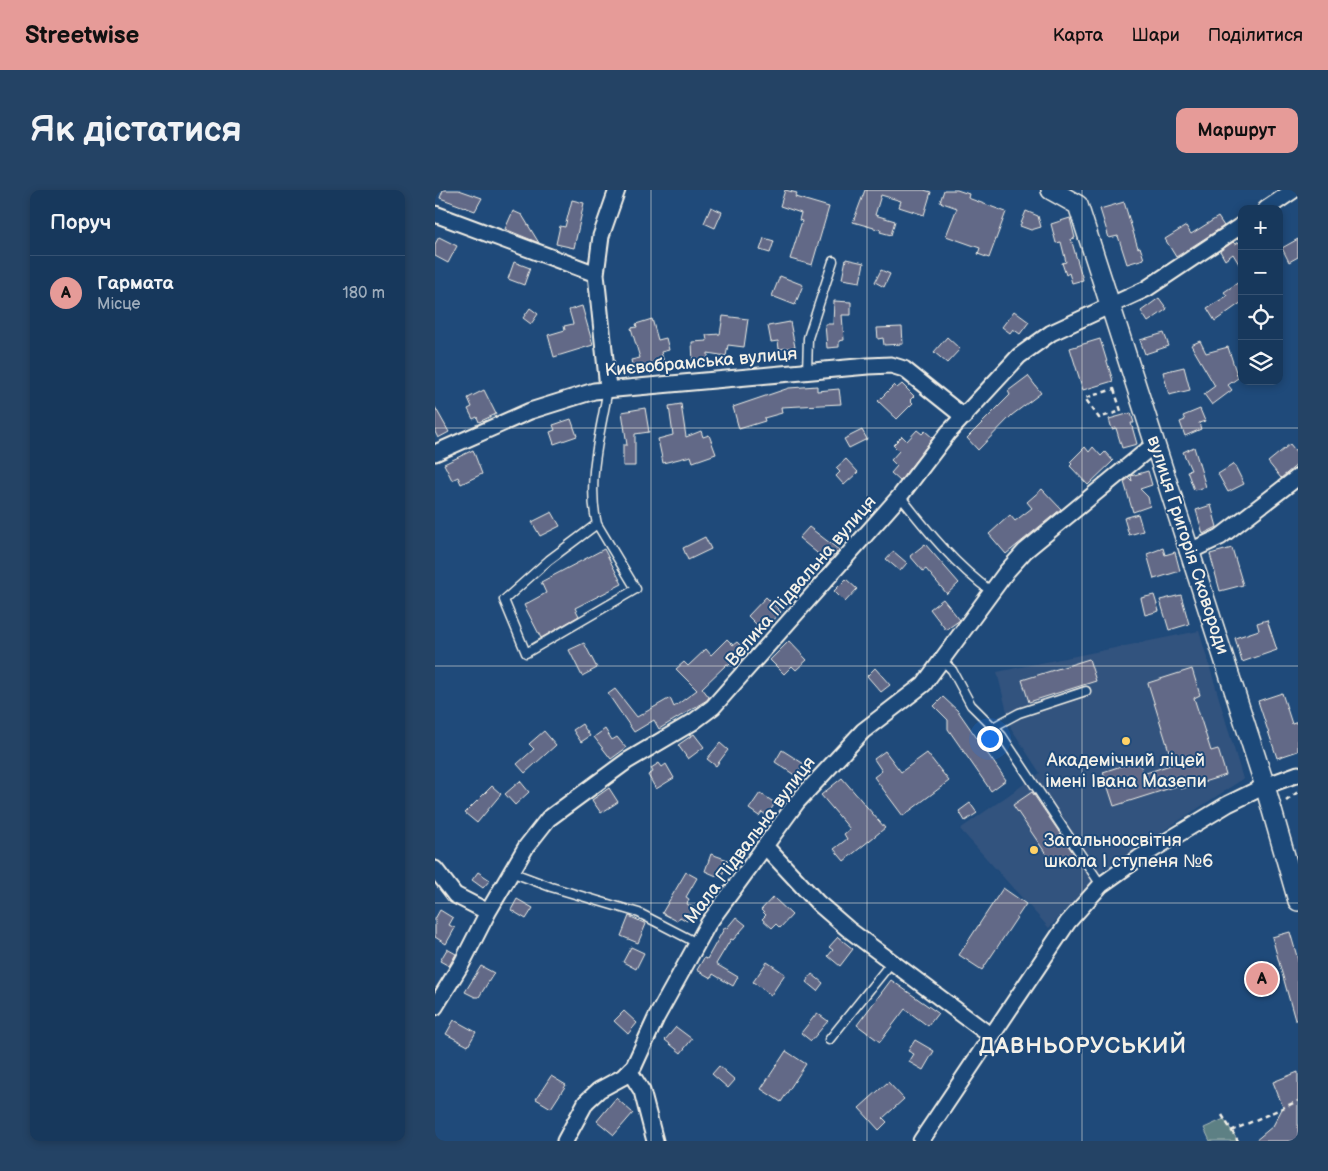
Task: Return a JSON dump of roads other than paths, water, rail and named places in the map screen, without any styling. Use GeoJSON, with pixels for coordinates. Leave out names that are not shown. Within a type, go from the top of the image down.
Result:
{"type":"FeatureCollection","features":[{"type":"Feature","properties":{"kind":"street"},"geometry":{"type":"LineString","coordinates":[[608,388],[597,274],[601,236],[617,190]]}},
{"type":"Feature","properties":{"kind":"street"},"geometry":{"type":"LineString","coordinates":[[1051,190],[1076,198]]}},
{"type":"Feature","properties":{"kind":"street"},"geometry":{"type":"LineString","coordinates":[[1272,205],[1294,190]]}},
{"type":"Feature","properties":{"kind":"street","name":"вулиця Григорія Сковороди"},"geometry":{"type":"LineString","coordinates":[[1076,198],[1156,444],[1188,552],[1265,786],[1298,901]]}},
{"type":"Feature","properties":{"kind":"street"},"geometry":{"type":"LineString","coordinates":[[435,214],[597,274]]}},
{"type":"Feature","properties":{"kind":"street","name":"Велика Підвальна вулиця"},"geometry":{"type":"LineString","coordinates":[[435,1007],[462,963],[511,872],[534,836],[557,811],[627,761],[693,722],[713,707],[901,496],[948,433],[1029,347],[1069,324],[1161,280],[1238,228]]}},
{"type":"Feature","properties":{"kind":"street","name":"Києвобрамська вулиця"},"geometry":{"type":"LineString","coordinates":[[435,453],[530,411],[608,388],[650,386],[868,366],[898,366],[912,374],[964,416]]}},
{"type":"Feature","properties":{"kind":"street","name":"Мала Підвальна вулиця"},"geometry":{"type":"LineString","coordinates":[[565,1141],[590,1098],[629,1072],[697,942],[720,906],[828,766],[863,731],[918,690],[1007,571],[1033,544],[1156,444]]}},
{"type":"Feature","properties":{"kind":"street"},"geometry":{"type":"LineString","coordinates":[[1188,552],[1221,537],[1298,476]]}},
{"type":"Feature","properties":{"kind":"street"},"geometry":{"type":"LineString","coordinates":[[921,1141],[1068,922],[1101,885],[1164,843],[1235,801],[1265,786],[1298,774]]}},
{"type":"Feature","properties":{"kind":"street"},"geometry":{"type":"LineString","coordinates":[[765,846],[833,917],[891,963],[991,1036]]}},
{"type":"Feature","properties":{"kind":"street"},"geometry":{"type":"LineString","coordinates":[[435,869],[455,895],[488,912]]}},
{"type":"Feature","properties":{"kind":"street"},"geometry":{"type":"LineString","coordinates":[[629,1072],[642,1091],[655,1141]]}},
{"type":"Feature","properties":{"kind":"lane"},"geometry":{"type":"LineString","coordinates":[[807,372],[808,338],[833,261]]}},
{"type":"Feature","properties":{"kind":"lane"},"geometry":{"type":"LineString","coordinates":[[597,524],[549,560],[504,600],[526,653],[636,589],[597,524],[593,510],[593,483],[608,388]]}},
{"type":"Feature","properties":{"kind":"lane"},"geometry":{"type":"LineString","coordinates":[[901,496],[932,536],[957,563],[992,592]]}},
{"type":"Feature","properties":{"kind":"lane"},"geometry":{"type":"LineString","coordinates":[[942,660],[952,670],[971,705],[995,726],[1101,885]]}},
{"type":"Feature","properties":{"kind":"lane"},"geometry":{"type":"LineString","coordinates":[[995,726],[1019,713],[1087,691]]}},
{"type":"Feature","properties":{"kind":"lane"},"geometry":{"type":"LineString","coordinates":[[511,872],[551,887],[639,913],[697,942]]}},
{"type":"Feature","properties":{"kind":"lane"},"geometry":{"type":"LineString","coordinates":[[829,1040],[891,963]]}},
{"type":"Feature","properties":{"kind":"place","name":"Академічний ліцей імені Івана Мазепи"},"geometry":{"type":"Point","coordinates":[1126,741]}},
{"type":"Feature","properties":{"kind":"place","name":"Загальноосвітня школа І ступеня №6"},"geometry":{"type":"Point","coordinates":[1034,850]}},
{"type":"Feature","properties":{"kind":"place","name":"Гармата"},"geometry":{"type":"Point","coordinates":[1262,979]}},
{"type":"Feature","properties":{"kind":"district","name":"ДАВНЬОРУСЬКИЙ"},"geometry":{"type":"Point","coordinates":[1083,1046]}}]}
